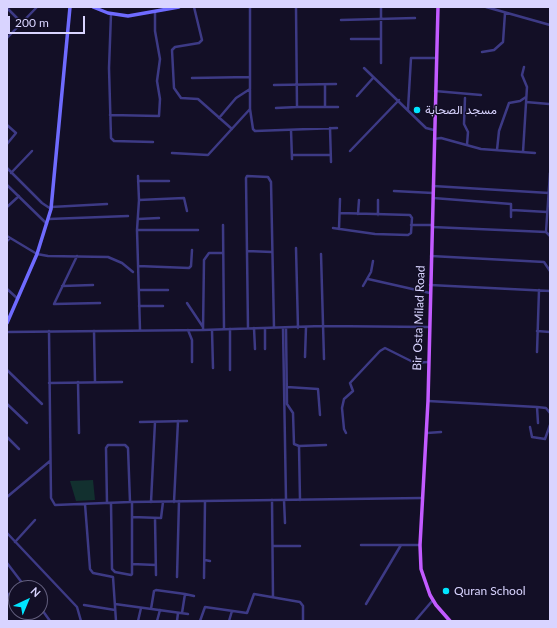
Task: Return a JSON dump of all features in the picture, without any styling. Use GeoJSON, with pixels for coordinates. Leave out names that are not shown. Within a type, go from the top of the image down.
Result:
{"type":"FeatureCollection","features":[{"type":"Feature","properties":{"kind":"main road"},"geometry":{"type":"LineString","coordinates":[[7,323],[19,299],[49,219],[71,7]]}},
{"type":"Feature","properties":{"kind":"main road"},"geometry":{"type":"LineString","coordinates":[[93,7],[111,14],[128,16],[179,7]]}},
{"type":"Feature","properties":{"kind":"main road","name":"Bir Osta Milad Road"},"geometry":{"type":"LineString","coordinates":[[438,7],[431,226],[427,433],[420,545],[421,569],[433,600],[450,621]]}},
{"type":"Feature","properties":{"kind":"street"},"geometry":{"type":"LineString","coordinates":[[7,38],[37,7]]}},
{"type":"Feature","properties":{"kind":"street"},"geometry":{"type":"LineString","coordinates":[[194,7],[202,40],[199,43],[175,47],[172,50],[174,88],[181,98],[198,99],[232,129]]}},
{"type":"Feature","properties":{"kind":"street"},"geometry":{"type":"LineString","coordinates":[[250,7],[250,109],[254,130],[337,128]]}},
{"type":"Feature","properties":{"kind":"street"},"geometry":{"type":"LineString","coordinates":[[296,7],[297,107]]}},
{"type":"Feature","properties":{"kind":"street"},"geometry":{"type":"LineString","coordinates":[[381,7],[381,63]]}},
{"type":"Feature","properties":{"kind":"street"},"geometry":{"type":"LineString","coordinates":[[486,7],[550,25]]}},
{"type":"Feature","properties":{"kind":"street"},"geometry":{"type":"LineString","coordinates":[[8,8],[22,23]]}},
{"type":"Feature","properties":{"kind":"street"},"geometry":{"type":"LineString","coordinates":[[110,116],[159,116],[160,99],[157,81],[160,59],[155,12]]}},
{"type":"Feature","properties":{"kind":"street"},"geometry":{"type":"LineString","coordinates":[[482,52],[494,50],[503,42],[505,13]]}},
{"type":"Feature","properties":{"kind":"street"},"geometry":{"type":"LineString","coordinates":[[111,14],[111,138],[113,141],[153,142]]}},
{"type":"Feature","properties":{"kind":"street"},"geometry":{"type":"LineString","coordinates":[[340,20],[415,18]]}},
{"type":"Feature","properties":{"kind":"street"},"geometry":{"type":"LineString","coordinates":[[351,39],[381,39]]}},
{"type":"Feature","properties":{"kind":"street"},"geometry":{"type":"LineString","coordinates":[[408,110],[411,58],[437,58]]}},
{"type":"Feature","properties":{"kind":"street"},"geometry":{"type":"LineString","coordinates":[[523,152],[527,96],[527,85],[522,75],[524,67]]}},
{"type":"Feature","properties":{"kind":"street"},"geometry":{"type":"LineString","coordinates":[[364,68],[373,78],[399,100],[426,128],[434,130]]}},
{"type":"Feature","properties":{"kind":"street"},"geometry":{"type":"LineString","coordinates":[[192,78],[250,76]]}},
{"type":"Feature","properties":{"kind":"street"},"geometry":{"type":"LineString","coordinates":[[357,96],[373,78]]}},
{"type":"Feature","properties":{"kind":"street"},"geometry":{"type":"LineString","coordinates":[[325,84],[325,108]]}},
{"type":"Feature","properties":{"kind":"street"},"geometry":{"type":"LineString","coordinates":[[274,85],[336,84]]}},
{"type":"Feature","properties":{"kind":"street"},"geometry":{"type":"LineString","coordinates":[[219,118],[236,98],[250,89]]}},
{"type":"Feature","properties":{"kind":"street"},"geometry":{"type":"LineString","coordinates":[[435,91],[482,95]]}},
{"type":"Feature","properties":{"kind":"street"},"geometry":{"type":"LineString","coordinates":[[497,150],[499,131],[509,103],[520,101],[527,96]]}},
{"type":"Feature","properties":{"kind":"street"},"geometry":{"type":"LineString","coordinates":[[465,98],[464,124],[468,132],[467,146]]}},
{"type":"Feature","properties":{"kind":"street"},"geometry":{"type":"LineString","coordinates":[[350,151],[399,100]]}},
{"type":"Feature","properties":{"kind":"street"},"geometry":{"type":"LineString","coordinates":[[526,102],[550,104]]}},
{"type":"Feature","properties":{"kind":"street"},"geometry":{"type":"LineString","coordinates":[[276,108],[338,107]]}},
{"type":"Feature","properties":{"kind":"street"},"geometry":{"type":"LineString","coordinates":[[172,153],[208,155],[250,109]]}},
{"type":"Feature","properties":{"kind":"street"},"geometry":{"type":"LineString","coordinates":[[7,125],[16,133],[7,144]]}},
{"type":"Feature","properties":{"kind":"street"},"geometry":{"type":"LineString","coordinates":[[330,128],[331,162]]}},
{"type":"Feature","properties":{"kind":"street"},"geometry":{"type":"LineString","coordinates":[[292,130],[292,159]]}},
{"type":"Feature","properties":{"kind":"street"},"geometry":{"type":"LineString","coordinates":[[434,139],[441,138],[467,146],[535,153]]}},
{"type":"Feature","properties":{"kind":"street"},"geometry":{"type":"LineString","coordinates":[[11,173],[32,151]]}},
{"type":"Feature","properties":{"kind":"street"},"geometry":{"type":"LineString","coordinates":[[292,155],[330,155]]}},
{"type":"Feature","properties":{"kind":"street"},"geometry":{"type":"LineString","coordinates":[[7,168],[42,203],[51,208],[107,204]]}},
{"type":"Feature","properties":{"kind":"street"},"geometry":{"type":"LineString","coordinates":[[546,232],[550,173]]}},
{"type":"Feature","properties":{"kind":"street"},"geometry":{"type":"LineString","coordinates":[[138,176],[139,202],[137,230],[140,330]]}},
{"type":"Feature","properties":{"kind":"street"},"geometry":{"type":"LineString","coordinates":[[248,328],[247,176],[268,177],[271,182],[274,328]]}},
{"type":"Feature","properties":{"kind":"street"},"geometry":{"type":"LineString","coordinates":[[138,181],[169,181]]}},
{"type":"Feature","properties":{"kind":"street"},"geometry":{"type":"LineString","coordinates":[[7,185],[47,224]]}},
{"type":"Feature","properties":{"kind":"street"},"geometry":{"type":"LineString","coordinates":[[433,186],[549,193]]}},
{"type":"Feature","properties":{"kind":"street"},"geometry":{"type":"LineString","coordinates":[[394,191],[433,193]]}},
{"type":"Feature","properties":{"kind":"street"},"geometry":{"type":"LineString","coordinates":[[7,207],[19,196]]}},
{"type":"Feature","properties":{"kind":"street"},"geometry":{"type":"LineString","coordinates":[[139,202],[142,198],[181,198],[185,199],[187,211]]}},
{"type":"Feature","properties":{"kind":"street"},"geometry":{"type":"LineString","coordinates":[[433,198],[509,203],[512,204],[511,217]]}},
{"type":"Feature","properties":{"kind":"street"},"geometry":{"type":"LineString","coordinates":[[339,229],[340,199]]}},
{"type":"Feature","properties":{"kind":"street"},"geometry":{"type":"LineString","coordinates":[[358,214],[359,200]]}},
{"type":"Feature","properties":{"kind":"street"},"geometry":{"type":"LineString","coordinates":[[378,200],[378,215]]}},
{"type":"Feature","properties":{"kind":"street"},"geometry":{"type":"LineString","coordinates":[[512,210],[547,212]]}},
{"type":"Feature","properties":{"kind":"street"},"geometry":{"type":"LineString","coordinates":[[333,228],[375,234],[408,235],[411,233],[412,218],[410,215],[340,213]]}},
{"type":"Feature","properties":{"kind":"street"},"geometry":{"type":"LineString","coordinates":[[49,219],[128,216]]}},
{"type":"Feature","properties":{"kind":"street"},"geometry":{"type":"LineString","coordinates":[[138,219],[159,218]]}},
{"type":"Feature","properties":{"kind":"street"},"geometry":{"type":"LineString","coordinates":[[223,225],[224,329]]}},
{"type":"Feature","properties":{"kind":"street"},"geometry":{"type":"LineString","coordinates":[[411,225],[546,232],[550,236]]}},
{"type":"Feature","properties":{"kind":"street"},"geometry":{"type":"LineString","coordinates":[[137,230],[198,230]]}},
{"type":"Feature","properties":{"kind":"street"},"geometry":{"type":"LineString","coordinates":[[7,236],[37,254],[48,256],[108,257],[122,263],[133,272]]}},
{"type":"Feature","properties":{"kind":"street"},"geometry":{"type":"LineString","coordinates":[[7,241],[10,238]]}},
{"type":"Feature","properties":{"kind":"street"},"geometry":{"type":"LineString","coordinates":[[296,248],[298,328]]}},
{"type":"Feature","properties":{"kind":"street"},"geometry":{"type":"LineString","coordinates":[[138,266],[188,268],[191,266],[192,250]]}},
{"type":"Feature","properties":{"kind":"street"},"geometry":{"type":"LineString","coordinates":[[247,251],[272,252]]}},
{"type":"Feature","properties":{"kind":"street"},"geometry":{"type":"LineString","coordinates":[[203,329],[205,258],[209,253],[223,253]]}},
{"type":"Feature","properties":{"kind":"street"},"geometry":{"type":"LineString","coordinates":[[321,254],[324,359]]}},
{"type":"Feature","properties":{"kind":"street"},"geometry":{"type":"LineString","coordinates":[[77,256],[54,305],[100,303]]}},
{"type":"Feature","properties":{"kind":"street"},"geometry":{"type":"LineString","coordinates":[[431,256],[544,262],[550,271]]}},
{"type":"Feature","properties":{"kind":"street"},"geometry":{"type":"LineString","coordinates":[[363,286],[368,280],[373,261]]}},
{"type":"Feature","properties":{"kind":"street"},"geometry":{"type":"LineString","coordinates":[[368,280],[430,293]]}},
{"type":"Feature","properties":{"kind":"street"},"geometry":{"type":"LineString","coordinates":[[62,286],[93,285]]}},
{"type":"Feature","properties":{"kind":"street"},"geometry":{"type":"LineString","coordinates":[[430,285],[550,291]]}},
{"type":"Feature","properties":{"kind":"street"},"geometry":{"type":"LineString","coordinates":[[7,289],[19,299]]}},
{"type":"Feature","properties":{"kind":"street"},"geometry":{"type":"LineString","coordinates":[[139,290],[168,290]]}},
{"type":"Feature","properties":{"kind":"street"},"geometry":{"type":"LineString","coordinates":[[537,352],[539,290]]}},
{"type":"Feature","properties":{"kind":"street"},"geometry":{"type":"LineString","coordinates":[[187,303],[203,329]]}},
{"type":"Feature","properties":{"kind":"street"},"geometry":{"type":"LineString","coordinates":[[139,306],[163,306]]}},
{"type":"Feature","properties":{"kind":"street"},"geometry":{"type":"LineString","coordinates":[[7,312],[12,314]]}},
{"type":"Feature","properties":{"kind":"street"},"geometry":{"type":"LineString","coordinates":[[7,332],[212,330],[322,326],[429,327]]}},
{"type":"Feature","properties":{"kind":"street"},"geometry":{"type":"LineString","coordinates":[[305,357],[306,327]]}},
{"type":"Feature","properties":{"kind":"street"},"geometry":{"type":"LineString","coordinates":[[254,328],[255,350]]}},
{"type":"Feature","properties":{"kind":"street"},"geometry":{"type":"LineString","coordinates":[[265,328],[265,349]]}},
{"type":"Feature","properties":{"kind":"street"},"geometry":{"type":"LineString","coordinates":[[284,328],[287,404],[293,413],[294,444],[299,446],[326,445]]}},
{"type":"Feature","properties":{"kind":"street"},"geometry":{"type":"LineString","coordinates":[[284,328],[285,523]]}},
{"type":"Feature","properties":{"kind":"street"},"geometry":{"type":"LineString","coordinates":[[230,329],[230,370]]}},
{"type":"Feature","properties":{"kind":"street"},"geometry":{"type":"LineString","coordinates":[[188,330],[192,340],[192,362]]}},
{"type":"Feature","properties":{"kind":"street"},"geometry":{"type":"LineString","coordinates":[[212,330],[213,368]]}},
{"type":"Feature","properties":{"kind":"street"},"geometry":{"type":"LineString","coordinates":[[49,331],[50,460],[51,498],[53,504],[59,506],[131,502],[422,498]]}},
{"type":"Feature","properties":{"kind":"street"},"geometry":{"type":"LineString","coordinates":[[94,331],[94,382]]}},
{"type":"Feature","properties":{"kind":"street"},"geometry":{"type":"LineString","coordinates":[[537,331],[550,332]]}},
{"type":"Feature","properties":{"kind":"street"},"geometry":{"type":"LineString","coordinates":[[346,434],[344,429],[342,408],[344,399],[353,391],[350,383],[380,351],[385,348],[416,363],[428,362]]}},
{"type":"Feature","properties":{"kind":"street"},"geometry":{"type":"LineString","coordinates":[[7,370],[42,404]]}},
{"type":"Feature","properties":{"kind":"street"},"geometry":{"type":"LineString","coordinates":[[49,384],[78,382],[122,382]]}},
{"type":"Feature","properties":{"kind":"street"},"geometry":{"type":"LineString","coordinates":[[78,382],[79,433]]}},
{"type":"Feature","properties":{"kind":"street"},"geometry":{"type":"LineString","coordinates":[[287,387],[318,388],[320,414]]}},
{"type":"Feature","properties":{"kind":"street"},"geometry":{"type":"LineString","coordinates":[[428,401],[537,407],[546,408],[550,413]]}},
{"type":"Feature","properties":{"kind":"street"},"geometry":{"type":"LineString","coordinates":[[7,404],[27,423]]}},
{"type":"Feature","properties":{"kind":"street"},"geometry":{"type":"LineString","coordinates":[[537,407],[538,423]]}},
{"type":"Feature","properties":{"kind":"street"},"geometry":{"type":"LineString","coordinates":[[174,502],[178,421]]}},
{"type":"Feature","properties":{"kind":"street"},"geometry":{"type":"LineString","coordinates":[[140,422],[187,421]]}},
{"type":"Feature","properties":{"kind":"street"},"geometry":{"type":"LineString","coordinates":[[151,502],[155,422]]}},
{"type":"Feature","properties":{"kind":"street"},"geometry":{"type":"LineString","coordinates":[[530,427],[532,436],[544,439],[550,424]]}},
{"type":"Feature","properties":{"kind":"street"},"geometry":{"type":"LineString","coordinates":[[427,433],[441,432]]}},
{"type":"Feature","properties":{"kind":"street"},"geometry":{"type":"LineString","coordinates":[[7,437],[19,449]]}},
{"type":"Feature","properties":{"kind":"street"},"geometry":{"type":"LineString","coordinates":[[108,445],[125,445],[128,448],[132,517],[131,575],[112,570],[109,503],[106,448],[108,445]]}},
{"type":"Feature","properties":{"kind":"street"},"geometry":{"type":"LineString","coordinates":[[299,446],[300,500]]}},
{"type":"Feature","properties":{"kind":"street"},"geometry":{"type":"LineString","coordinates":[[7,497],[50,460]]}},
{"type":"Feature","properties":{"kind":"street"},"geometry":{"type":"LineString","coordinates":[[272,500],[273,597]]}},
{"type":"Feature","properties":{"kind":"street"},"geometry":{"type":"LineString","coordinates":[[204,578],[206,501]]}},
{"type":"Feature","properties":{"kind":"street"},"geometry":{"type":"LineString","coordinates":[[132,517],[162,517],[163,502]]}},
{"type":"Feature","properties":{"kind":"street"},"geometry":{"type":"LineString","coordinates":[[177,577],[179,502]]}},
{"type":"Feature","properties":{"kind":"street"},"geometry":{"type":"LineString","coordinates":[[86,504],[90,568],[93,573],[113,577],[116,621]]}},
{"type":"Feature","properties":{"kind":"street"},"geometry":{"type":"LineString","coordinates":[[155,518],[156,575]]}},
{"type":"Feature","properties":{"kind":"street"},"geometry":{"type":"LineString","coordinates":[[15,542],[36,520]]}},
{"type":"Feature","properties":{"kind":"street"},"geometry":{"type":"LineString","coordinates":[[7,533],[77,607],[80,612],[81,621]]}},
{"type":"Feature","properties":{"kind":"street"},"geometry":{"type":"LineString","coordinates":[[361,545],[420,545]]}},
{"type":"Feature","properties":{"kind":"street"},"geometry":{"type":"LineString","coordinates":[[366,604],[401,545]]}},
{"type":"Feature","properties":{"kind":"street"},"geometry":{"type":"LineString","coordinates":[[273,546],[300,546]]}},
{"type":"Feature","properties":{"kind":"street"},"geometry":{"type":"LineString","coordinates":[[204,560],[210,560]]}},
{"type":"Feature","properties":{"kind":"street"},"geometry":{"type":"LineString","coordinates":[[7,563],[20,580]]}},
{"type":"Feature","properties":{"kind":"street"},"geometry":{"type":"LineString","coordinates":[[132,564],[156,565]]}},
{"type":"Feature","properties":{"kind":"street"},"geometry":{"type":"LineString","coordinates":[[151,609],[155,590],[194,596]]}},
{"type":"Feature","properties":{"kind":"street"},"geometry":{"type":"LineString","coordinates":[[177,621],[185,594]]}},
{"type":"Feature","properties":{"kind":"street"},"geometry":{"type":"LineString","coordinates":[[200,621],[205,607],[248,613],[254,594],[300,602],[303,606],[303,621]]}},
{"type":"Feature","properties":{"kind":"street"},"geometry":{"type":"LineString","coordinates":[[415,621],[433,600]]}},
{"type":"Feature","properties":{"kind":"street"},"geometry":{"type":"LineString","coordinates":[[115,604],[188,614]]}},
{"type":"Feature","properties":{"kind":"street"},"geometry":{"type":"LineString","coordinates":[[84,605],[115,610]]}},
{"type":"Feature","properties":{"kind":"street"},"geometry":{"type":"LineString","coordinates":[[138,621],[141,608]]}},
{"type":"Feature","properties":{"kind":"street"},"geometry":{"type":"LineString","coordinates":[[157,621],[160,610]]}},
{"type":"Feature","properties":{"kind":"street"},"geometry":{"type":"LineString","coordinates":[[229,621],[232,611]]}},
{"type":"Feature","properties":{"kind":"green space"},"geometry":{"type":"Polygon","coordinates":[[[93,480],[95,500],[76,501],[70,481],[93,480]]]}},
{"type":"Feature","properties":{"kind":"place","name":"مسجد الصحابة"},"geometry":{"type":"Point","coordinates":[417,110]}},
{"type":"Feature","properties":{"kind":"place","name":"Quran School"},"geometry":{"type":"Point","coordinates":[446,591]}}]}
